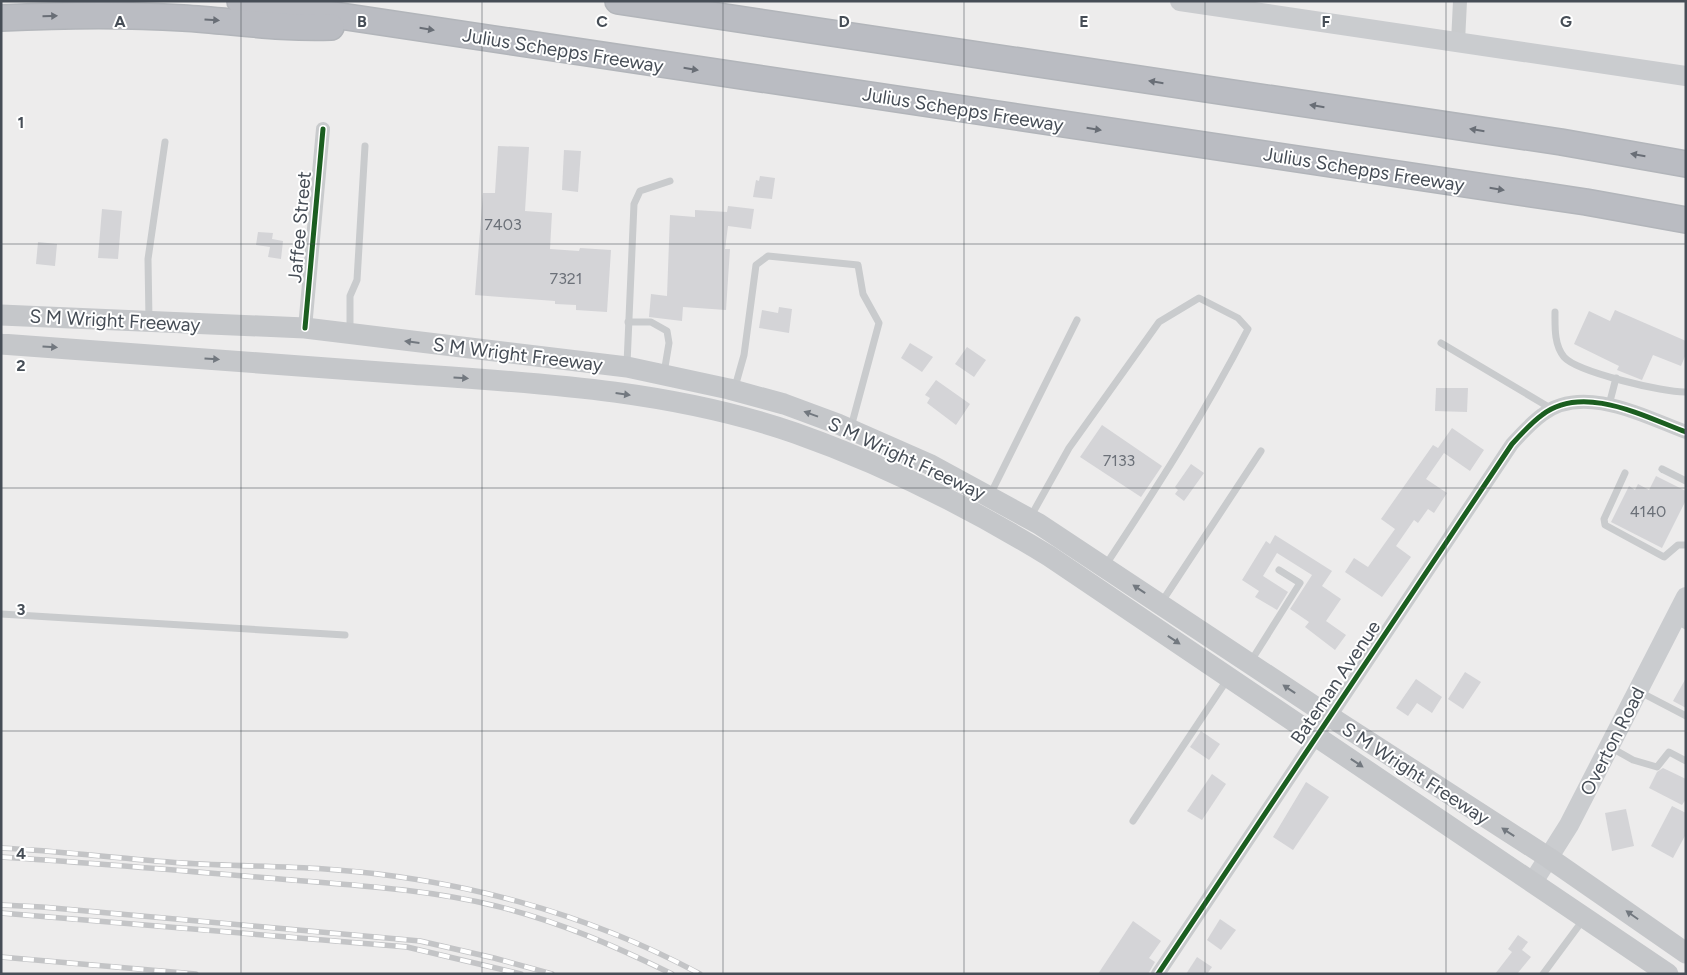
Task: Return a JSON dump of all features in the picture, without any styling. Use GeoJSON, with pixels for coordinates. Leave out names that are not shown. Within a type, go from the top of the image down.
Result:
{"type":"FeatureCollection","features":[{"type":"Feature","properties":{"kind":"highway","name":"Julius Schepps Freeway"},"geometry":{"type":"LineString","coordinates":[[240,1],[1567,200],[1686,220]]}},
{"type":"Feature","properties":{"kind":"highway"},"geometry":{"type":"LineString","coordinates":[[618,1],[1551,141],[1686,164]]}},
{"type":"Feature","properties":{"kind":"highway"},"geometry":{"type":"LineString","coordinates":[[1,18],[63,15],[170,17],[303,28],[391,24]]}},
{"type":"Feature","properties":{"kind":"main road"},"geometry":{"type":"LineString","coordinates":[[1180,1],[1686,76]]}},
{"type":"Feature","properties":{"kind":"main road","name":"S M Wright Freeway"},"geometry":{"type":"LineString","coordinates":[[1,314],[149,323],[305,328],[627,367],[734,390],[784,404],[850,429],[929,464],[1029,518],[1105,566],[1329,716],[1549,858],[1679,948]]}},
{"type":"Feature","properties":{"kind":"main road","name":"S M Wright Freeway"},"geometry":{"type":"LineString","coordinates":[[1,344],[547,384],[678,402],[794,432],[935,492],[990,521],[1049,556],[1668,974]]}},
{"type":"Feature","properties":{"kind":"main road","name":"Overton Road"},"geometry":{"type":"LineString","coordinates":[[1533,882],[1549,858],[1610,747],[1638,691],[1680,623],[1686,597]]}},
{"type":"Feature","properties":{"kind":"street"},"geometry":{"type":"LineString","coordinates":[[1458,42],[1460,1]]}},
{"type":"Feature","properties":{"kind":"street","name":"Jaffee Street"},"geometry":{"type":"LineString","coordinates":[[305,328],[323,129]]}},
{"type":"Feature","properties":{"kind":"street"},"geometry":{"type":"LineString","coordinates":[[1549,411],[1578,402],[1609,406],[1686,432]]}},
{"type":"Feature","properties":{"kind":"street","name":"Bateman Avenue"},"geometry":{"type":"LineString","coordinates":[[1158,974],[1512,444],[1549,411]]}},
{"type":"Feature","properties":{"kind":"lane"},"geometry":{"type":"LineString","coordinates":[[149,323],[148,259],[166,142]]}},
{"type":"Feature","properties":{"kind":"lane"},"geometry":{"type":"LineString","coordinates":[[350,334],[350,296],[357,280],[365,146]]}},
{"type":"Feature","properties":{"kind":"lane"},"geometry":{"type":"LineString","coordinates":[[627,367],[634,204],[640,191],[670,181]]}},
{"type":"Feature","properties":{"kind":"lane"},"geometry":{"type":"LineString","coordinates":[[734,390],[744,355],[756,266],[768,256],[858,265],[863,294],[879,322],[850,429]]}},
{"type":"Feature","properties":{"kind":"lane"},"geometry":{"type":"LineString","coordinates":[[1029,518],[1070,448],[1159,322],[1199,298],[1238,318],[1248,329],[1221,381],[1149,499],[1105,566]]}},
{"type":"Feature","properties":{"kind":"lane"},"geometry":{"type":"LineString","coordinates":[[1555,312],[1555,337],[1564,357],[1583,368],[1652,389],[1686,392]]}},
{"type":"Feature","properties":{"kind":"lane"},"geometry":{"type":"LineString","coordinates":[[989,496],[1077,320]]}},
{"type":"Feature","properties":{"kind":"lane"},"geometry":{"type":"LineString","coordinates":[[628,322],[651,322],[667,331],[670,343],[664,374]]}},
{"type":"Feature","properties":{"kind":"lane"},"geometry":{"type":"LineString","coordinates":[[1441,343],[1549,411]]}},
{"type":"Feature","properties":{"kind":"lane"},"geometry":{"type":"LineString","coordinates":[[1609,406],[1616,378]]}},
{"type":"Feature","properties":{"kind":"lane"},"geometry":{"type":"LineString","coordinates":[[1160,603],[1261,451]]}},
{"type":"Feature","properties":{"kind":"lane"},"geometry":{"type":"LineString","coordinates":[[1662,469],[1686,481]]}},
{"type":"Feature","properties":{"kind":"lane"},"geometry":{"type":"LineString","coordinates":[[1625,473],[1604,520],[1605,525],[1664,557],[1678,545],[1686,545]]}},
{"type":"Feature","properties":{"kind":"lane"},"geometry":{"type":"LineString","coordinates":[[1250,663],[1300,584],[1278,570]]}},
{"type":"Feature","properties":{"kind":"lane"},"geometry":{"type":"LineString","coordinates":[[1,614],[345,635]]}},
{"type":"Feature","properties":{"kind":"lane"},"geometry":{"type":"LineString","coordinates":[[1133,821],[1229,678]]}},
{"type":"Feature","properties":{"kind":"lane"},"geometry":{"type":"LineString","coordinates":[[1638,691],[1686,716]]}},
{"type":"Feature","properties":{"kind":"lane"},"geometry":{"type":"LineString","coordinates":[[1610,747],[1633,760],[1658,767],[1669,752],[1686,761]]}},
{"type":"Feature","properties":{"kind":"lane"},"geometry":{"type":"LineString","coordinates":[[1543,974],[1585,918]]}},
{"type":"Feature","properties":{"kind":"building"},"geometry":{"type":"Polygon","coordinates":[[[498,146],[529,147],[525,211],[552,213],[550,249],[579,251],[580,248],[611,250],[607,312],[576,310],[576,305],[555,304],[555,301],[475,295],[483,193],[495,193],[498,146]]]}},
{"type":"Feature","properties":{"kind":"building"},"geometry":{"type":"Polygon","coordinates":[[[564,150],[581,151],[578,192],[562,190],[564,150]]]}},
{"type":"Feature","properties":{"kind":"building"},"geometry":{"type":"Polygon","coordinates":[[[760,176],[775,178],[772,199],[753,197],[756,180],[759,181],[760,176]]]}},
{"type":"Feature","properties":{"kind":"building"},"geometry":{"type":"Polygon","coordinates":[[[728,206],[754,209],[751,229],[728,226],[725,249],[730,249],[726,310],[683,307],[682,321],[649,317],[651,294],[667,296],[670,215],[695,217],[695,210],[727,212],[728,206]]]}},
{"type":"Feature","properties":{"kind":"building"},"geometry":{"type":"Polygon","coordinates":[[[102,209],[122,211],[118,259],[98,258],[102,209]]]}},
{"type":"Feature","properties":{"kind":"building"},"geometry":{"type":"Polygon","coordinates":[[[258,232],[273,233],[272,239],[283,241],[281,259],[268,257],[270,247],[256,245],[258,232]]]}},
{"type":"Feature","properties":{"kind":"building"},"geometry":{"type":"Polygon","coordinates":[[[38,242],[57,244],[55,266],[36,264],[38,242]]]}},
{"type":"Feature","properties":{"kind":"building"},"geometry":{"type":"Polygon","coordinates":[[[779,307],[792,309],[789,333],[759,328],[762,310],[778,313],[779,307]]]}},
{"type":"Feature","properties":{"kind":"building"},"geometry":{"type":"Polygon","coordinates":[[[1615,310],[1686,341],[1686,354],[1681,366],[1653,355],[1642,380],[1617,370],[1619,366],[1574,344],[1589,311],[1610,321],[1615,310]]]}},
{"type":"Feature","properties":{"kind":"building"},"geometry":{"type":"Polygon","coordinates":[[[910,343],[933,357],[922,372],[901,358],[910,343]]]}},
{"type":"Feature","properties":{"kind":"building"},"geometry":{"type":"Polygon","coordinates":[[[967,347],[986,360],[974,377],[955,364],[967,347]]]}},
{"type":"Feature","properties":{"kind":"building"},"geometry":{"type":"Polygon","coordinates":[[[936,380],[970,404],[956,425],[927,403],[930,398],[925,395],[936,380]]]}},
{"type":"Feature","properties":{"kind":"building"},"geometry":{"type":"Polygon","coordinates":[[[1436,388],[1468,388],[1467,412],[1435,411],[1436,388]]]}},
{"type":"Feature","properties":{"kind":"building"},"geometry":{"type":"Polygon","coordinates":[[[1102,425],[1162,466],[1141,497],[1080,457],[1102,425]]]}},
{"type":"Feature","properties":{"kind":"building"},"geometry":{"type":"Polygon","coordinates":[[[1452,428],[1484,450],[1470,471],[1444,453],[1426,479],[1447,493],[1434,513],[1428,509],[1418,523],[1414,520],[1396,546],[1411,557],[1382,597],[1345,572],[1354,558],[1368,567],[1395,529],[1381,519],[1433,445],[1438,448],[1452,428]]]}},
{"type":"Feature","properties":{"kind":"building"},"geometry":{"type":"Polygon","coordinates":[[[1191,464],[1204,473],[1184,501],[1175,494],[1178,490],[1175,487],[1191,464]]]}},
{"type":"Feature","properties":{"kind":"building"},"geometry":{"type":"Polygon","coordinates":[[[1656,476],[1686,491],[1686,500],[1662,548],[1611,522],[1629,486],[1635,490],[1638,484],[1649,490],[1656,476]]]}},
{"type":"Feature","properties":{"kind":"building"},"geometry":{"type":"Polygon","coordinates":[[[1275,535],[1332,571],[1322,586],[1341,599],[1326,621],[1346,635],[1335,650],[1305,627],[1309,622],[1290,609],[1312,575],[1277,553],[1263,576],[1288,592],[1277,610],[1255,597],[1259,591],[1242,580],[1266,541],[1270,544],[1275,535]]]}},
{"type":"Feature","properties":{"kind":"building"},"geometry":{"type":"Polygon","coordinates":[[[1465,672],[1481,682],[1463,709],[1448,699],[1465,672]]]}},
{"type":"Feature","properties":{"kind":"building"},"geometry":{"type":"Polygon","coordinates":[[[1686,678],[1686,708],[1673,701],[1686,678]]]}},
{"type":"Feature","properties":{"kind":"building"},"geometry":{"type":"Polygon","coordinates":[[[1416,679],[1442,697],[1432,713],[1417,703],[1408,716],[1396,708],[1416,679]]]}},
{"type":"Feature","properties":{"kind":"building"},"geometry":{"type":"Polygon","coordinates":[[[1201,731],[1220,744],[1209,760],[1190,747],[1201,731]]]}},
{"type":"Feature","properties":{"kind":"building"},"geometry":{"type":"Polygon","coordinates":[[[1663,768],[1686,779],[1686,799],[1682,805],[1649,788],[1657,772],[1663,768]]]}},
{"type":"Feature","properties":{"kind":"building"},"geometry":{"type":"Polygon","coordinates":[[[1212,774],[1226,784],[1202,820],[1187,811],[1212,774]]]}},
{"type":"Feature","properties":{"kind":"building"},"geometry":{"type":"Polygon","coordinates":[[[1306,782],[1329,797],[1293,850],[1273,837],[1306,782]]]}},
{"type":"Feature","properties":{"kind":"building"},"geometry":{"type":"Polygon","coordinates":[[[1672,806],[1686,813],[1686,834],[1673,858],[1651,846],[1672,806]]]}},
{"type":"Feature","properties":{"kind":"building"},"geometry":{"type":"Polygon","coordinates":[[[1626,809],[1634,846],[1612,851],[1605,813],[1626,809]]]}},
{"type":"Feature","properties":{"kind":"building"},"geometry":{"type":"Polygon","coordinates":[[[1220,919],[1236,930],[1221,950],[1207,940],[1220,919]]]}},
{"type":"Feature","properties":{"kind":"building"},"geometry":{"type":"Polygon","coordinates":[[[1133,921],[1161,941],[1149,958],[1155,962],[1148,974],[1098,974],[1133,921]]]}},
{"type":"Feature","properties":{"kind":"building"},"geometry":{"type":"Polygon","coordinates":[[[1518,935],[1528,942],[1522,950],[1531,957],[1517,974],[1495,974],[1512,952],[1508,949],[1518,935]]]}},
{"type":"Feature","properties":{"kind":"building"},"geometry":{"type":"Polygon","coordinates":[[[1197,957],[1212,967],[1207,974],[1186,974],[1197,957]]]}},
{"type":"Feature","properties":{"kind":"railway"},"geometry":{"type":"LineString","coordinates":[[1,848],[182,863],[325,869],[423,880],[471,890],[565,916],[656,952],[700,974]]}},
{"type":"Feature","properties":{"kind":"railway"},"geometry":{"type":"LineString","coordinates":[[1,857],[362,886],[443,895],[496,906],[542,919],[608,944],[672,974]]}},
{"type":"Feature","properties":{"kind":"railway"},"geometry":{"type":"LineString","coordinates":[[1,905],[42,907],[420,941],[552,974]]}},
{"type":"Feature","properties":{"kind":"railway"},"geometry":{"type":"LineString","coordinates":[[1,913],[407,947],[521,974]]}},
{"type":"Feature","properties":{"kind":"railway"},"geometry":{"type":"LineString","coordinates":[[1,957],[196,974]]}},
{"type":"Feature","properties":{"kind":"cycle path"},"geometry":{"type":"LineString","coordinates":[[305,328],[323,129]]}},
{"type":"Feature","properties":{"kind":"cycle path"},"geometry":{"type":"LineString","coordinates":[[1158,974],[1512,444],[1542,415],[1558,406],[1576,402],[1595,402],[1614,406],[1686,432]]}}]}
